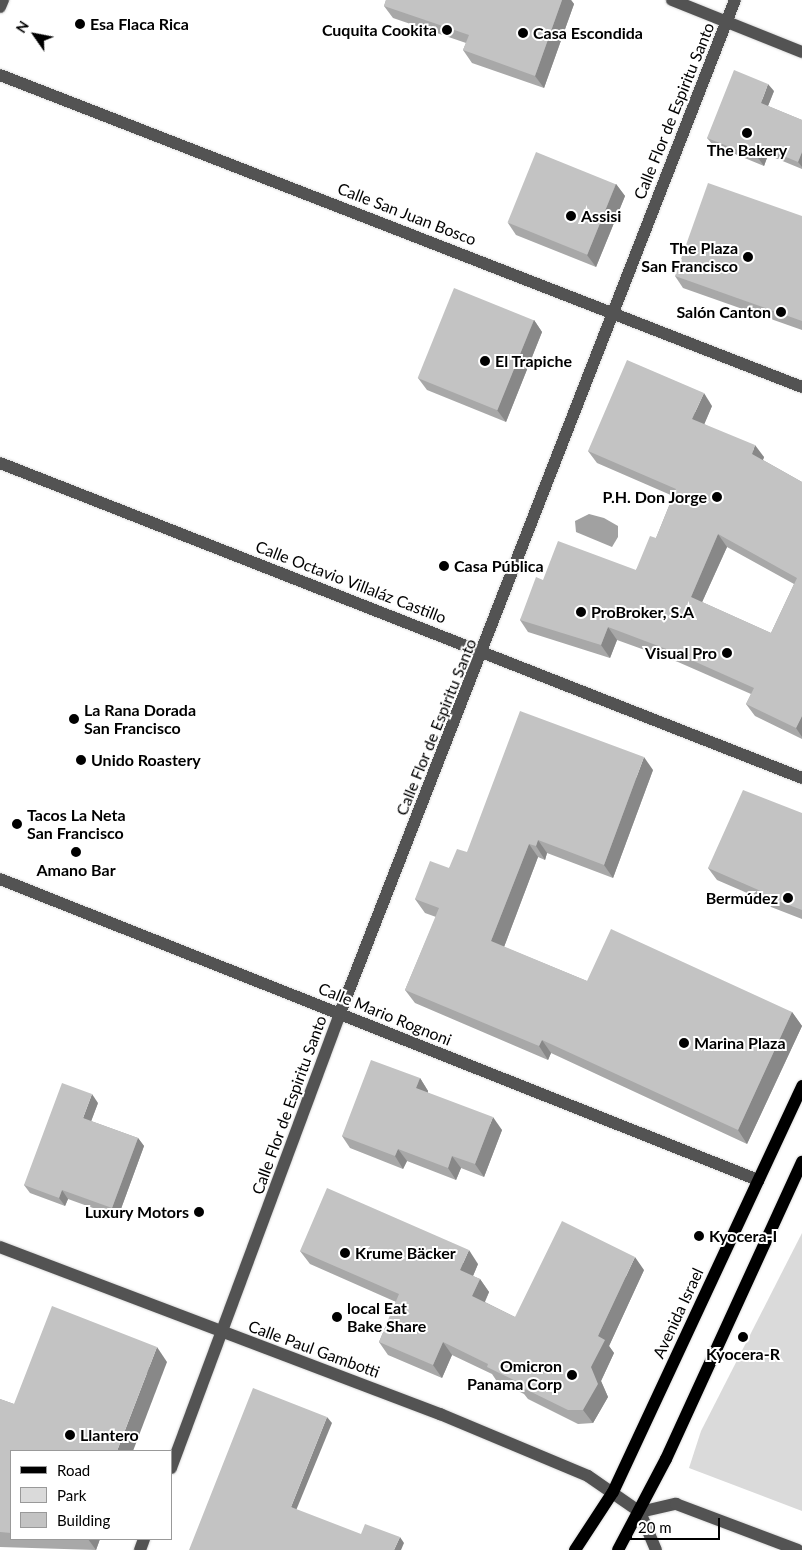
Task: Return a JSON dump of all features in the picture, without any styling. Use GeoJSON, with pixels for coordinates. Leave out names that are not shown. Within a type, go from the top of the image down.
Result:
{"type":"FeatureCollection","features":[{"type":"Feature","properties":{"kind":"main road","name":"Avenida Israel"},"geometry":{"type":"LineString","coordinates":[[575,1550],[612,1492],[802,1086]]}},
{"type":"Feature","properties":{"kind":"main road"},"geometry":{"type":"LineString","coordinates":[[618,1550],[640,1512],[802,1162]]}},
{"type":"Feature","properties":{"kind":"street"},"geometry":{"type":"LineString","coordinates":[[0,7],[3,0]]}},
{"type":"Feature","properties":{"kind":"street"},"geometry":{"type":"LineString","coordinates":[[672,0],[802,52]]}},
{"type":"Feature","properties":{"kind":"street","name":"Calle Flor de Espiritu Santo"},"geometry":{"type":"LineString","coordinates":[[172,1465],[340,1013],[484,651],[612,310],[735,0]]}},
{"type":"Feature","properties":{"kind":"street","name":"Calle San Juan Bosco"},"geometry":{"type":"LineString","coordinates":[[0,75],[612,310],[802,387]]}},
{"type":"Feature","properties":{"kind":"street","name":"Calle Octavio Villaláz Castillo"},"geometry":{"type":"LineString","coordinates":[[0,463],[484,651],[802,778]]}},
{"type":"Feature","properties":{"kind":"street","name":"Calle Mario Rognoni"},"geometry":{"type":"LineString","coordinates":[[0,879],[758,1180]]}},
{"type":"Feature","properties":{"kind":"street","name":"Calle Paul Gambotti"},"geometry":{"type":"LineString","coordinates":[[0,1247],[222,1333],[440,1414],[588,1476],[640,1512]]}},
{"type":"Feature","properties":{"kind":"street"},"geometry":{"type":"LineString","coordinates":[[656,1550],[640,1512],[676,1504],[798,1550]]}},
{"type":"Feature","properties":{"kind":"green space"},"geometry":{"type":"Polygon","coordinates":[[[802,1233],[802,1511],[689,1468],[701,1431],[802,1233]]]}},
{"type":"Feature","properties":{"kind":"shaded area"},"geometry":{"type":"Polygon","coordinates":[[[589,514],[604,518],[618,526],[618,537],[612,547],[576,532],[575,521],[589,514]]]}},
{"type":"Feature","properties":{"kind":"building","name":"Casa Escondida"},"geometry":{"type":"Polygon","coordinates":[[[386,0],[562,0],[535,76],[463,50],[469,35],[384,6],[386,0]]]}},
{"type":"Feature","properties":{"kind":"building","name":"The Bakery"},"geometry":{"type":"Polygon","coordinates":[[[734,70],[768,84],[761,103],[802,120],[802,152],[798,162],[762,147],[758,158],[707,138],[734,70]]]}},
{"type":"Feature","properties":{"kind":"building","name":"Assisi"},"geometry":{"type":"Polygon","coordinates":[[[536,152],[616,184],[587,255],[508,222],[536,152]]]}},
{"type":"Feature","properties":{"kind":"building","name":"The Plaza San Francisco"},"geometry":{"type":"Polygon","coordinates":[[[708,183],[802,216],[802,321],[675,276],[708,183]]]}},
{"type":"Feature","properties":{"kind":"building","name":"El Trapiche"},"geometry":{"type":"Polygon","coordinates":[[[454,288],[534,320],[497,410],[418,378],[454,288]]]}},
{"type":"Feature","properties":{"kind":"building"},"geometry":{"type":"Polygon","coordinates":[[[627,360],[704,393],[692,419],[755,445],[752,454],[802,482],[802,716],[796,728],[746,704],[754,688],[669,650],[608,627],[601,645],[520,620],[536,577],[543,580],[558,541],[636,570],[650,536],[656,538],[676,489],[588,451],[627,360]],[[718,534],[691,597],[771,633],[797,578],[718,534]]]}},
{"type":"Feature","properties":{"kind":"building"},"geometry":{"type":"Polygon","coordinates":[[[520,711],[644,757],[604,865],[538,840],[536,846],[529,844],[491,941],[587,981],[611,929],[792,1012],[738,1130],[542,1040],[539,1046],[405,990],[439,908],[415,899],[430,861],[449,868],[457,849],[467,852],[520,711]]]}},
{"type":"Feature","properties":{"kind":"building"},"geometry":{"type":"Polygon","coordinates":[[[743,790],[802,813],[802,910],[762,895],[763,892],[708,868],[743,790]]]}},
{"type":"Feature","properties":{"kind":"building"},"geometry":{"type":"Polygon","coordinates":[[[371,1060],[420,1078],[416,1088],[493,1117],[475,1164],[452,1156],[448,1168],[398,1149],[395,1156],[342,1136],[371,1060]]]}},
{"type":"Feature","properties":{"kind":"building"},"geometry":{"type":"Polygon","coordinates":[[[62,1083],[92,1094],[83,1118],[138,1138],[112,1208],[62,1190],[59,1198],[24,1185],[62,1083]]]}},
{"type":"Feature","properties":{"kind":"building"},"geometry":{"type":"Polygon","coordinates":[[[327,1188],[469,1250],[460,1270],[480,1279],[472,1296],[515,1317],[562,1221],[635,1257],[598,1336],[605,1340],[591,1367],[598,1384],[583,1410],[568,1410],[519,1386],[520,1383],[487,1367],[488,1364],[443,1342],[433,1365],[379,1342],[399,1294],[300,1251],[327,1188]]]}},
{"type":"Feature","properties":{"kind":"building","name":"Llantero"},"geometry":{"type":"Polygon","coordinates":[[[52,1306],[157,1347],[117,1450],[10,1450],[10,1533],[0,1532],[0,1399],[14,1404],[52,1306]]]}},
{"type":"Feature","properties":{"kind":"building"},"geometry":{"type":"Polygon","coordinates":[[[253,1388],[327,1417],[291,1507],[361,1534],[365,1524],[400,1537],[394,1550],[189,1550],[253,1388]]]}},
{"type":"Feature","properties":{"kind":"place","name":"Esa Flaca Rica"},"geometry":{"type":"Point","coordinates":[80,24]}},
{"type":"Feature","properties":{"kind":"place","name":"Cuquita Cookita"},"geometry":{"type":"Point","coordinates":[447,30]}},
{"type":"Feature","properties":{"kind":"place","name":"Casa Escondida"},"geometry":{"type":"Point","coordinates":[523,33]}},
{"type":"Feature","properties":{"kind":"place","name":"The Bakery"},"geometry":{"type":"Point","coordinates":[747,133]}},
{"type":"Feature","properties":{"kind":"place","name":"Assisi"},"geometry":{"type":"Point","coordinates":[571,216]}},
{"type":"Feature","properties":{"kind":"place","name":"The Plaza San Francisco"},"geometry":{"type":"Point","coordinates":[748,257]}},
{"type":"Feature","properties":{"kind":"place","name":"Salón Canton"},"geometry":{"type":"Point","coordinates":[781,312]}},
{"type":"Feature","properties":{"kind":"place","name":"El Trapiche"},"geometry":{"type":"Point","coordinates":[485,361]}},
{"type":"Feature","properties":{"kind":"place","name":"P.H. Don Jorge"},"geometry":{"type":"Point","coordinates":[717,497]}},
{"type":"Feature","properties":{"kind":"place","name":"Casa Pública"},"geometry":{"type":"Point","coordinates":[444,566]}},
{"type":"Feature","properties":{"kind":"place","name":"ProBroker, S.A"},"geometry":{"type":"Point","coordinates":[581,612]}},
{"type":"Feature","properties":{"kind":"place","name":"Visual Pro"},"geometry":{"type":"Point","coordinates":[727,653]}},
{"type":"Feature","properties":{"kind":"place","name":"La Rana Dorada San Francisco"},"geometry":{"type":"Point","coordinates":[74,719]}},
{"type":"Feature","properties":{"kind":"place","name":"Unido Roastery"},"geometry":{"type":"Point","coordinates":[81,760]}},
{"type":"Feature","properties":{"kind":"place","name":"Tacos La Neta San Francisco"},"geometry":{"type":"Point","coordinates":[17,824]}},
{"type":"Feature","properties":{"kind":"place","name":"Amano Bar"},"geometry":{"type":"Point","coordinates":[76,852]}},
{"type":"Feature","properties":{"kind":"place","name":"Bermúdez"},"geometry":{"type":"Point","coordinates":[788,898]}},
{"type":"Feature","properties":{"kind":"place","name":"Marina Plaza"},"geometry":{"type":"Point","coordinates":[684,1043]}},
{"type":"Feature","properties":{"kind":"place","name":"Luxury Motors"},"geometry":{"type":"Point","coordinates":[199,1212]}},
{"type":"Feature","properties":{"kind":"place","name":"Kyocera-I"},"geometry":{"type":"Point","coordinates":[699,1236]}},
{"type":"Feature","properties":{"kind":"place","name":"Krume Bäcker"},"geometry":{"type":"Point","coordinates":[345,1253]}},
{"type":"Feature","properties":{"kind":"place","name":"local Eat Bake Share"},"geometry":{"type":"Point","coordinates":[337,1317]}},
{"type":"Feature","properties":{"kind":"place","name":"Kyocera-R"},"geometry":{"type":"Point","coordinates":[743,1337]}},
{"type":"Feature","properties":{"kind":"place","name":"Omicron Panama Corp"},"geometry":{"type":"Point","coordinates":[572,1375]}},
{"type":"Feature","properties":{"kind":"place","name":"Llantero"},"geometry":{"type":"Point","coordinates":[70,1435]}}]}
